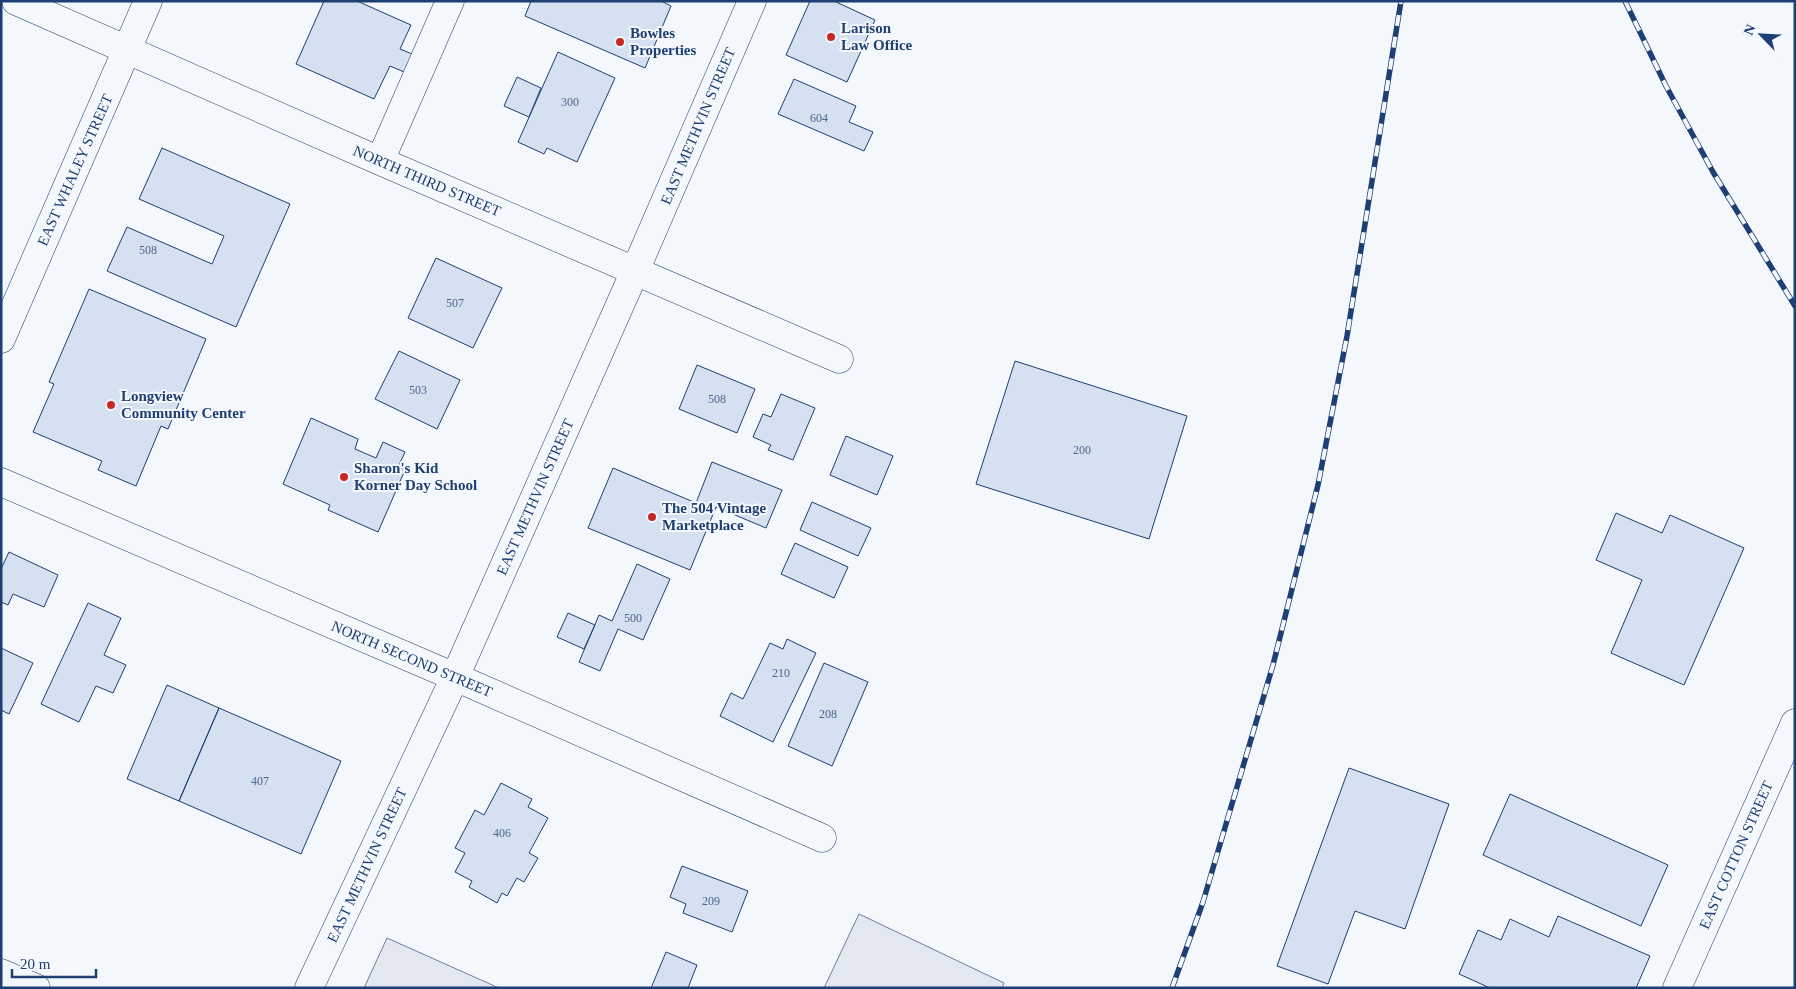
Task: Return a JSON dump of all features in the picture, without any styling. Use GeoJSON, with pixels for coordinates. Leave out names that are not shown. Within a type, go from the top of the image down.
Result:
{"type":"FeatureCollection","features":[{"type":"Feature","properties":{"kind":"street","name":"NORTH THIRD STREET"},"geometry":{"type":"LineString","coordinates":[[16,1],[380,162],[839,359]]}},
{"type":"Feature","properties":{"kind":"street","name":"EAST WHALEY STREET"},"geometry":{"type":"LineString","coordinates":[[1,340],[148,1]]}},
{"type":"Feature","properties":{"kind":"street"},"geometry":{"type":"LineString","coordinates":[[380,162],[450,1]]}},
{"type":"Feature","properties":{"kind":"street","name":"EAST METHVIN STREET"},"geometry":{"type":"LineString","coordinates":[[309,988],[455,677],[752,1]]}},
{"type":"Feature","properties":{"kind":"street","name":"NORTH SECOND STREET"},"geometry":{"type":"LineString","coordinates":[[1,482],[455,677],[822,838]]}},
{"type":"Feature","properties":{"kind":"street","name":"EAST COTTON STREET"},"geometry":{"type":"LineString","coordinates":[[1677,988],[1795,723]]}},
{"type":"Feature","properties":{"kind":"street"},"geometry":{"type":"LineString","coordinates":[[1,973],[36,988]]}},
{"type":"Feature","properties":{"kind":"shaded area"},"geometry":{"type":"Polygon","coordinates":[[[859,914],[1004,983],[1002,988],[824,988],[859,914]]]}},
{"type":"Feature","properties":{"kind":"shaded area"},"geometry":{"type":"Polygon","coordinates":[[[387,938],[499,988],[364,988],[387,938]]]}},
{"type":"Feature","properties":{"kind":"building"},"geometry":{"type":"Polygon","coordinates":[[[324,1],[357,1],[411,25],[400,49],[417,56],[409,74],[390,66],[374,99],[296,64],[324,1]]]}},
{"type":"Feature","properties":{"kind":"building","name":"Bowles Properties"},"geometry":{"type":"Polygon","coordinates":[[[531,1],[661,1],[671,6],[645,68],[525,16],[531,1]]]}},
{"type":"Feature","properties":{"kind":"building","name":"Larison Law Office"},"geometry":{"type":"Polygon","coordinates":[[[810,1],[834,1],[875,20],[847,82],[786,55],[810,1]]]}},
{"type":"Feature","properties":{"kind":"building"},"geometry":{"type":"Polygon","coordinates":[[[558,52],[615,78],[577,162],[547,148],[544,154],[518,142],[558,52]]]}},
{"type":"Feature","properties":{"kind":"building"},"geometry":{"type":"Polygon","coordinates":[[[517,77],[541,88],[529,117],[504,106],[517,77]]]}},
{"type":"Feature","properties":{"kind":"building"},"geometry":{"type":"Polygon","coordinates":[[[794,79],[856,106],[849,122],[873,132],[864,151],[778,114],[794,79]]]}},
{"type":"Feature","properties":{"kind":"building"},"geometry":{"type":"Polygon","coordinates":[[[162,148],[290,204],[236,327],[107,271],[127,227],[212,264],[224,236],[139,199],[162,148]]]}},
{"type":"Feature","properties":{"kind":"building"},"geometry":{"type":"Polygon","coordinates":[[[436,258],[502,288],[473,348],[408,318],[436,258]]]}},
{"type":"Feature","properties":{"kind":"building","name":"Longview Community Center"},"geometry":{"type":"Polygon","coordinates":[[[89,289],[206,339],[168,429],[161,426],[136,486],[98,470],[102,461],[33,432],[54,384],[49,382],[89,289]]]}},
{"type":"Feature","properties":{"kind":"building"},"geometry":{"type":"Polygon","coordinates":[[[399,351],[460,380],[437,429],[375,399],[399,351]]]}},
{"type":"Feature","properties":{"kind":"building"},"geometry":{"type":"Polygon","coordinates":[[[1015,361],[1187,416],[1149,539],[976,484],[1015,361]]]}},
{"type":"Feature","properties":{"kind":"building"},"geometry":{"type":"Polygon","coordinates":[[[697,365],[755,389],[737,433],[679,409],[697,365]]]}},
{"type":"Feature","properties":{"kind":"building"},"geometry":{"type":"Polygon","coordinates":[[[781,394],[815,408],[793,460],[768,450],[771,445],[753,437],[763,414],[771,417],[781,394]]]}},
{"type":"Feature","properties":{"kind":"building","name":"Sharon's Kid Korner Day School"},"geometry":{"type":"Polygon","coordinates":[[[311,418],[358,439],[355,449],[376,458],[383,442],[405,452],[398,467],[405,470],[378,532],[328,510],[330,505],[283,484],[311,418]]]}},
{"type":"Feature","properties":{"kind":"building"},"geometry":{"type":"Polygon","coordinates":[[[846,436],[893,456],[877,495],[830,475],[846,436]]]}},
{"type":"Feature","properties":{"kind":"building","name":"The 504 Vintage Marketplace"},"geometry":{"type":"Polygon","coordinates":[[[712,462],[782,490],[766,528],[716,507],[690,570],[588,528],[613,468],[696,503],[712,462]]]}},
{"type":"Feature","properties":{"kind":"building"},"geometry":{"type":"Polygon","coordinates":[[[812,502],[871,528],[858,556],[800,530],[812,502]]]}},
{"type":"Feature","properties":{"kind":"building"},"geometry":{"type":"Polygon","coordinates":[[[1616,513],[1662,533],[1670,515],[1744,548],[1684,685],[1611,653],[1642,580],[1596,560],[1616,513]]]}},
{"type":"Feature","properties":{"kind":"building"},"geometry":{"type":"Polygon","coordinates":[[[795,543],[848,567],[834,598],[781,574],[795,543]]]}},
{"type":"Feature","properties":{"kind":"building"},"geometry":{"type":"Polygon","coordinates":[[[9,552],[58,575],[44,607],[13,594],[8,605],[1,602],[1,569],[9,552]]]}},
{"type":"Feature","properties":{"kind":"building"},"geometry":{"type":"Polygon","coordinates":[[[637,564],[670,579],[643,640],[618,629],[600,671],[579,662],[599,615],[612,621],[637,564]]]}},
{"type":"Feature","properties":{"kind":"building"},"geometry":{"type":"Polygon","coordinates":[[[88,603],[121,618],[104,655],[126,665],[113,693],[96,686],[79,722],[41,704],[88,603]]]}},
{"type":"Feature","properties":{"kind":"building"},"geometry":{"type":"Polygon","coordinates":[[[568,613],[595,625],[584,649],[557,637],[568,613]]]}},
{"type":"Feature","properties":{"kind":"building"},"geometry":{"type":"Polygon","coordinates":[[[787,639],[816,653],[773,742],[720,716],[731,693],[743,699],[770,643],[783,649],[787,639]]]}},
{"type":"Feature","properties":{"kind":"building"},"geometry":{"type":"Polygon","coordinates":[[[1,648],[33,663],[9,714],[1,710],[1,648]]]}},
{"type":"Feature","properties":{"kind":"building"},"geometry":{"type":"Polygon","coordinates":[[[824,663],[868,682],[832,766],[788,746],[824,663]]]}},
{"type":"Feature","properties":{"kind":"building"},"geometry":{"type":"Polygon","coordinates":[[[167,685],[219,708],[179,801],[127,779],[167,685]]]}},
{"type":"Feature","properties":{"kind":"building"},"geometry":{"type":"Polygon","coordinates":[[[219,708],[341,761],[301,854],[179,801],[219,708]]]}},
{"type":"Feature","properties":{"kind":"building"},"geometry":{"type":"Polygon","coordinates":[[[1349,768],[1449,804],[1405,929],[1355,911],[1328,984],[1277,966],[1349,768]]]}},
{"type":"Feature","properties":{"kind":"building"},"geometry":{"type":"Polygon","coordinates":[[[501,783],[532,799],[528,807],[548,818],[529,853],[538,858],[524,882],[517,878],[507,896],[502,893],[497,903],[469,887],[472,881],[455,872],[465,853],[455,848],[475,810],[484,815],[501,783]]]}},
{"type":"Feature","properties":{"kind":"building"},"geometry":{"type":"Polygon","coordinates":[[[1510,794],[1668,865],[1641,926],[1483,855],[1510,794]]]}},
{"type":"Feature","properties":{"kind":"building"},"geometry":{"type":"Polygon","coordinates":[[[682,866],[748,891],[732,932],[683,913],[686,904],[670,897],[682,866]]]}},
{"type":"Feature","properties":{"kind":"building"},"geometry":{"type":"Polygon","coordinates":[[[1558,916],[1650,956],[1636,988],[1490,988],[1459,974],[1478,930],[1501,940],[1510,919],[1549,937],[1558,916]]]}},
{"type":"Feature","properties":{"kind":"building"},"geometry":{"type":"Polygon","coordinates":[[[666,952],[697,965],[688,988],[651,988],[666,952]]]}},
{"type":"Feature","properties":{"kind":"railway"},"geometry":{"type":"LineString","coordinates":[[1172,988],[1203,902],[1273,665],[1318,485],[1347,336],[1401,1]]}},
{"type":"Feature","properties":{"kind":"railway"},"geometry":{"type":"LineString","coordinates":[[1625,1],[1666,86],[1713,172],[1795,306]]}},
{"type":"Feature","properties":{"kind":"place","name":"Larison Law Office"},"geometry":{"type":"Point","coordinates":[831,37]}},
{"type":"Feature","properties":{"kind":"place","name":"Bowles Properties"},"geometry":{"type":"Point","coordinates":[620,42]}},
{"type":"Feature","properties":{"kind":"place","name":"Longview Community Center"},"geometry":{"type":"Point","coordinates":[111,405]}},
{"type":"Feature","properties":{"kind":"place","name":"Sharon's Kid Korner Day School"},"geometry":{"type":"Point","coordinates":[344,477]}},
{"type":"Feature","properties":{"kind":"place","name":"The 504 Vintage Marketplace"},"geometry":{"type":"Point","coordinates":[652,517]}}]}
